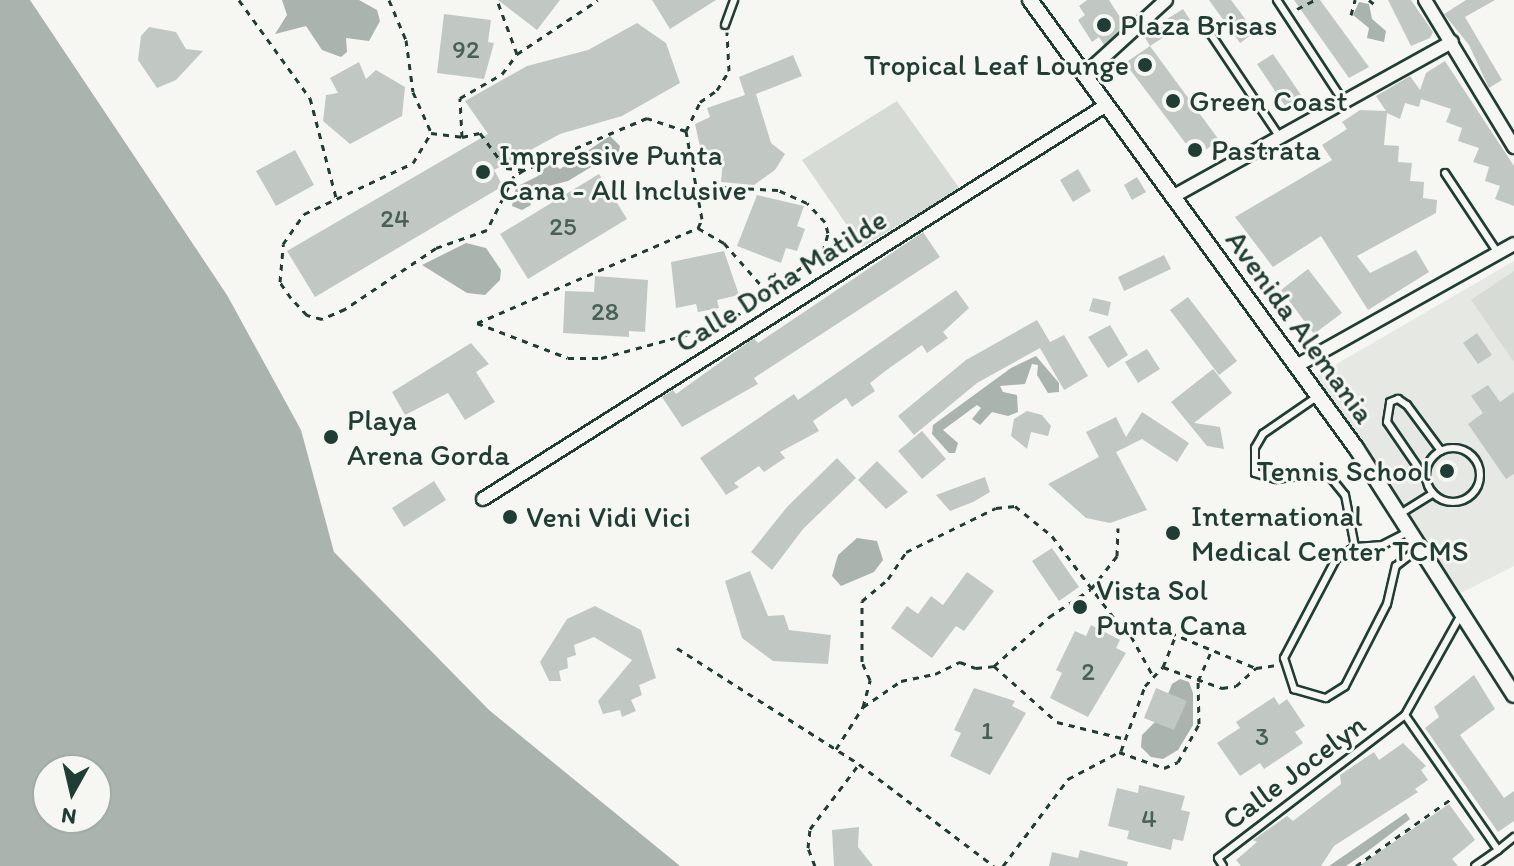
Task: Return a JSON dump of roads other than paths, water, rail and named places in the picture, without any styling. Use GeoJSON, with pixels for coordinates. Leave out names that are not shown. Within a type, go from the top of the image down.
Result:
{"type":"FeatureCollection","features":[{"type":"Feature","properties":{"kind":"street","name":"Avenida Alemania"},"geometry":{"type":"LineString","coordinates":[[1030,0],[1318,396],[1400,514],[1514,695]]}},
{"type":"Feature","properties":{"kind":"street"},"geometry":{"type":"LineString","coordinates":[[1084,75],[1166,0]]}},
{"type":"Feature","properties":{"kind":"street"},"geometry":{"type":"LineString","coordinates":[[1426,0],[1514,147]]}},
{"type":"Feature","properties":{"kind":"street"},"geometry":{"type":"LineString","coordinates":[[1172,197],[1452,42]]}},
{"type":"Feature","properties":{"kind":"street","name":"Calle Doña Matilde"},"geometry":{"type":"LineString","coordinates":[[483,499],[1105,106]]}},
{"type":"Feature","properties":{"kind":"street"},"geometry":{"type":"LineString","coordinates":[[1296,366],[1514,244]]}},
{"type":"Feature","properties":{"kind":"lane"},"geometry":{"type":"LineString","coordinates":[[725,25],[734,0]]}},
{"type":"Feature","properties":{"kind":"lane"},"geometry":{"type":"LineString","coordinates":[[1277,0],[1344,102]]}},
{"type":"Feature","properties":{"kind":"lane"},"geometry":{"type":"LineString","coordinates":[[1206,27],[1281,139]]}},
{"type":"Feature","properties":{"kind":"lane"},"geometry":{"type":"LineString","coordinates":[[1445,173],[1498,253]]}},
{"type":"Feature","properties":{"kind":"lane"},"geometry":{"type":"LineString","coordinates":[[1318,396],[1263,434],[1255,448],[1255,473],[1276,479],[1327,473],[1345,495],[1355,547]]}},
{"type":"Feature","properties":{"kind":"lane"},"geometry":{"type":"LineString","coordinates":[[1426,479],[1429,464],[1441,451],[1468,452],[1477,464],[1480,479],[1474,493],[1461,501],[1446,501],[1433,493],[1387,422],[1390,402],[1398,399],[1407,405],[1441,451]]}},
{"type":"Feature","properties":{"kind":"lane"},"geometry":{"type":"LineString","coordinates":[[1400,514],[1433,493]]}},
{"type":"Feature","properties":{"kind":"lane"},"geometry":{"type":"LineString","coordinates":[[1411,531],[1383,545],[1355,547],[1336,559],[1313,594],[1284,664],[1287,680],[1304,696],[1336,693],[1387,604],[1396,566],[1421,547]]}},
{"type":"Feature","properties":{"kind":"lane","name":"Calle Jocelyn"},"geometry":{"type":"LineString","coordinates":[[1223,866],[1218,858],[1405,715],[1463,612]]}},
{"type":"Feature","properties":{"kind":"lane","name":"Calle Jocelyn"},"geometry":{"type":"LineString","coordinates":[[1405,715],[1498,850]]}},
{"type":"Feature","properties":{"kind":"lane"},"geometry":{"type":"LineString","coordinates":[[1475,866],[1514,837]]}},
{"type":"Feature","properties":{"kind":"place","name":"Plaza Brisas"},"geometry":{"type":"Point","coordinates":[1104,25]}},
{"type":"Feature","properties":{"kind":"place","name":"Tropical Leaf Lounge"},"geometry":{"type":"Point","coordinates":[1145,65]}},
{"type":"Feature","properties":{"kind":"place","name":"Green Coast"},"geometry":{"type":"Point","coordinates":[1173,101]}},
{"type":"Feature","properties":{"kind":"place","name":"Pastrata"},"geometry":{"type":"Point","coordinates":[1195,150]}},
{"type":"Feature","properties":{"kind":"place","name":"Impressive Punta Cana - All Inclusive"},"geometry":{"type":"Point","coordinates":[483,172]}},
{"type":"Feature","properties":{"kind":"place","name":"Playa Arena Gorda"},"geometry":{"type":"Point","coordinates":[331,437]}},
{"type":"Feature","properties":{"kind":"place","name":"Tennis School"},"geometry":{"type":"Point","coordinates":[1447,471]}},
{"type":"Feature","properties":{"kind":"place","name":"Veni Vidi Vici"},"geometry":{"type":"Point","coordinates":[510,517]}},
{"type":"Feature","properties":{"kind":"place","name":"International Medical Center TCMS"},"geometry":{"type":"Point","coordinates":[1173,533]}},
{"type":"Feature","properties":{"kind":"place","name":"Vista Sol Punta Cana"},"geometry":{"type":"Point","coordinates":[1080,607]}}]}
